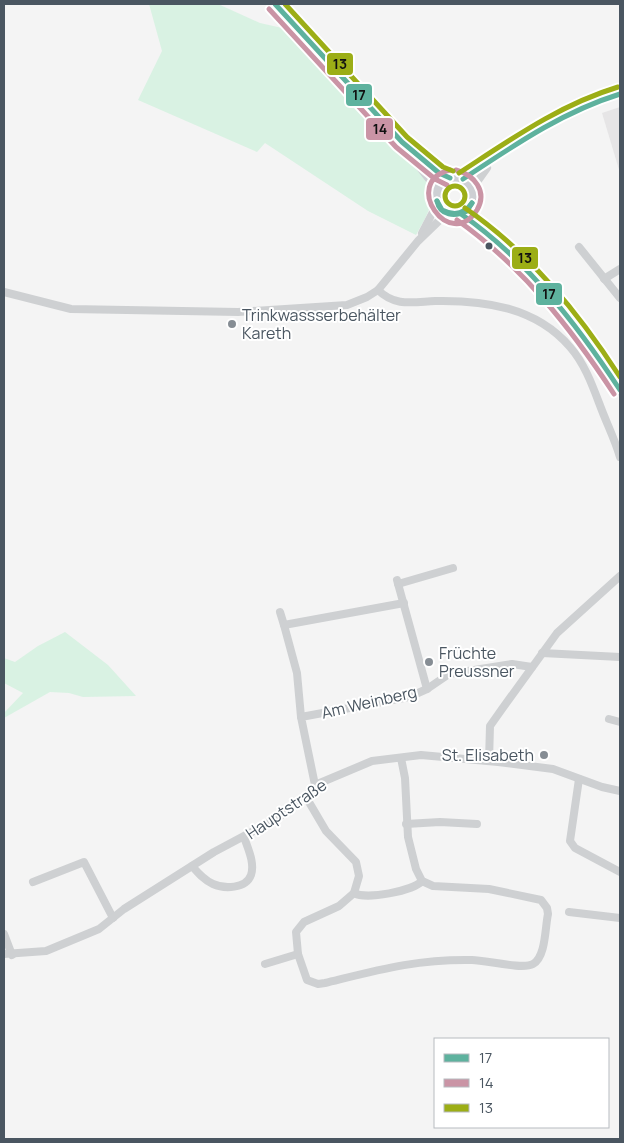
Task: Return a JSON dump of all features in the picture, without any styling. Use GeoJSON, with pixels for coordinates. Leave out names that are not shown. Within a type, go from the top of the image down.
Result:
{"type":"FeatureCollection","features":[{"type":"Feature","properties":{"kind":"street"},"geometry":{"type":"LineString","coordinates":[[275,4],[402,142],[439,173],[450,178],[463,179],[489,164],[543,127],[594,102],[620,94]]}},
{"type":"Feature","properties":{"kind":"street"},"geometry":{"type":"LineString","coordinates":[[402,142],[437,194],[438,205],[447,213],[461,214],[504,248]]}},
{"type":"Feature","properties":{"kind":"street"},"geometry":{"type":"LineString","coordinates":[[489,164],[472,189],[472,204],[478,215],[504,248],[566,314],[620,390]]}},
{"type":"Feature","properties":{"kind":"street"},"geometry":{"type":"LineString","coordinates":[[418,241],[434,212],[437,194],[450,178]]}},
{"type":"Feature","properties":{"kind":"street"},"geometry":{"type":"LineString","coordinates":[[463,179],[472,189]]}},
{"type":"Feature","properties":{"kind":"street"},"geometry":{"type":"LineString","coordinates":[[461,214],[472,204]]}},
{"type":"Feature","properties":{"kind":"street"},"geometry":{"type":"LineString","coordinates":[[4,292],[71,309],[238,312],[347,305],[367,297],[378,290],[418,241],[447,213]]}},
{"type":"Feature","properties":{"kind":"street"},"geometry":{"type":"LineString","coordinates":[[578,247],[620,298]]}},
{"type":"Feature","properties":{"kind":"street"},"geometry":{"type":"LineString","coordinates":[[604,279],[620,269]]}},
{"type":"Feature","properties":{"kind":"street"},"geometry":{"type":"LineString","coordinates":[[378,290],[394,302],[460,302],[501,305],[518,310],[552,329],[571,347],[581,363],[620,457]]}},
{"type":"Feature","properties":{"kind":"street"},"geometry":{"type":"LineString","coordinates":[[427,689],[398,582],[453,568]]}},
{"type":"Feature","properties":{"kind":"street"},"geometry":{"type":"LineString","coordinates":[[489,761],[490,726],[557,633],[620,576]]}},
{"type":"Feature","properties":{"kind":"street"},"geometry":{"type":"LineString","coordinates":[[284,625],[404,603]]}},
{"type":"Feature","properties":{"kind":"street"},"geometry":{"type":"LineString","coordinates":[[280,612],[297,673],[301,717]]}},
{"type":"Feature","properties":{"kind":"street"},"geometry":{"type":"LineString","coordinates":[[542,653],[620,657]]}},
{"type":"Feature","properties":{"kind":"street","name":"Am Weinberg"},"geometry":{"type":"LineString","coordinates":[[314,785],[301,717],[408,697],[427,689],[448,674],[512,664],[532,668]]}},
{"type":"Feature","properties":{"kind":"street"},"geometry":{"type":"LineString","coordinates":[[610,719],[620,722]]}},
{"type":"Feature","properties":{"kind":"street","name":"Hauptstraße"},"geometry":{"type":"LineString","coordinates":[[8,954],[46,951],[72,942],[99,929],[192,866],[276,819],[306,797],[314,785],[372,761],[433,756],[489,761],[553,769],[620,791]]}},
{"type":"Feature","properties":{"kind":"street"},"geometry":{"type":"LineString","coordinates":[[306,797],[326,831],[356,862],[359,876],[354,893],[339,906],[298,927],[295,938],[298,954],[304,976],[312,982],[318,984],[424,961],[478,960],[525,966],[538,960],[548,914],[545,903],[541,900],[488,889],[433,886],[422,881],[416,869],[406,824],[405,778],[401,758]]}},
{"type":"Feature","properties":{"kind":"street"},"geometry":{"type":"LineString","coordinates":[[579,779],[570,841],[575,848],[620,872]]}},
{"type":"Feature","properties":{"kind":"street"},"geometry":{"type":"LineString","coordinates":[[406,824],[440,822],[477,824]]}},
{"type":"Feature","properties":{"kind":"street"},"geometry":{"type":"LineString","coordinates":[[192,866],[203,878],[214,884],[236,887],[247,882],[251,875],[252,864],[244,837]]}},
{"type":"Feature","properties":{"kind":"street"},"geometry":{"type":"LineString","coordinates":[[34,882],[84,862],[113,918]]}},
{"type":"Feature","properties":{"kind":"street"},"geometry":{"type":"LineString","coordinates":[[354,893],[364,896],[414,888],[422,881]]}},
{"type":"Feature","properties":{"kind":"street"},"geometry":{"type":"LineString","coordinates":[[569,912],[620,918]]}},
{"type":"Feature","properties":{"kind":"street"},"geometry":{"type":"LineString","coordinates":[[4,934],[8,954]]}},
{"type":"Feature","properties":{"kind":"street"},"geometry":{"type":"LineString","coordinates":[[265,964],[298,954]]}},
{"type":"Feature","properties":{"kind":"shaded area"},"geometry":{"type":"Polygon","coordinates":[[[620,107],[620,173],[602,113],[620,107]]]}},
{"type":"Feature","properties":{"kind":"green space"},"geometry":{"type":"Polygon","coordinates":[[[149,4],[218,4],[260,23],[291,30],[414,162],[422,173],[428,183],[432,198],[427,214],[416,235],[368,211],[265,143],[257,152],[138,100],[162,51],[149,4]]]}},
{"type":"Feature","properties":{"kind":"green space"},"geometry":{"type":"Polygon","coordinates":[[[65,632],[108,665],[136,696],[83,697],[69,693],[50,692],[4,718],[4,713],[23,693],[4,683],[4,658],[15,662],[38,646],[65,632]]]}},
{"type":"Feature","properties":{"kind":"transit line","name":"17"},"geometry":{"type":"LineString","coordinates":[[275,4],[402,142],[439,173],[450,178]]}},
{"type":"Feature","properties":{"kind":"transit line","name":"13"},"geometry":{"type":"LineString","coordinates":[[285,4],[407,137],[443,167],[453,171]]}},
{"type":"Feature","properties":{"kind":"transit line","name":"14"},"geometry":{"type":"LineString","coordinates":[[269,9],[396,147],[435,179],[447,185]]}},
{"type":"Feature","properties":{"kind":"transit line","name":"13"},"geometry":{"type":"LineString","coordinates":[[459,173],[555,113],[575,103],[618,87]]}},
{"type":"Feature","properties":{"kind":"transit line","name":"17"},"geometry":{"type":"LineString","coordinates":[[463,179],[519,142],[558,120],[599,101],[620,94]]}},
{"type":"Feature","properties":{"kind":"transit line","name":"14"},"geometry":{"type":"LineString","coordinates":[[450,170],[436,177],[429,187],[429,199],[435,211],[443,219],[454,224],[466,221],[477,210],[481,196],[480,190],[473,180],[463,172],[456,170]]}},
{"type":"Feature","properties":{"kind":"transit line","name":"13"},"geometry":{"type":"LineString","coordinates":[[455,186],[462,189],[465,196],[462,203],[455,206],[448,203],[445,196],[448,189],[455,186]]}},
{"type":"Feature","properties":{"kind":"transit line","name":"17"},"geometry":{"type":"LineString","coordinates":[[437,201],[442,210],[455,214],[466,210],[472,203]]}},
{"type":"Feature","properties":{"kind":"transit line","name":"17"},"geometry":{"type":"LineString","coordinates":[[437,201],[441,210],[449,214],[467,211],[472,203]]}},
{"type":"Feature","properties":{"kind":"transit line","name":"13"},"geometry":{"type":"LineString","coordinates":[[465,208],[510,244],[551,285],[587,329],[620,377]]}},
{"type":"Feature","properties":{"kind":"transit line","name":"17"},"geometry":{"type":"LineString","coordinates":[[461,214],[508,251],[549,294],[586,341],[620,390]]}},
{"type":"Feature","properties":{"kind":"transit line","name":"14"},"geometry":{"type":"LineString","coordinates":[[457,220],[503,257],[544,300],[563,322],[614,394]]}},
{"type":"Feature","properties":{"kind":"place","name":"Trinkwassserbehälter Kareth"},"geometry":{"type":"Point","coordinates":[232,324]}},
{"type":"Feature","properties":{"kind":"place","name":"Früchte Preussner"},"geometry":{"type":"Point","coordinates":[429,662]}},
{"type":"Feature","properties":{"kind":"place","name":"St. Elisabeth"},"geometry":{"type":"Point","coordinates":[544,755]}}]}
